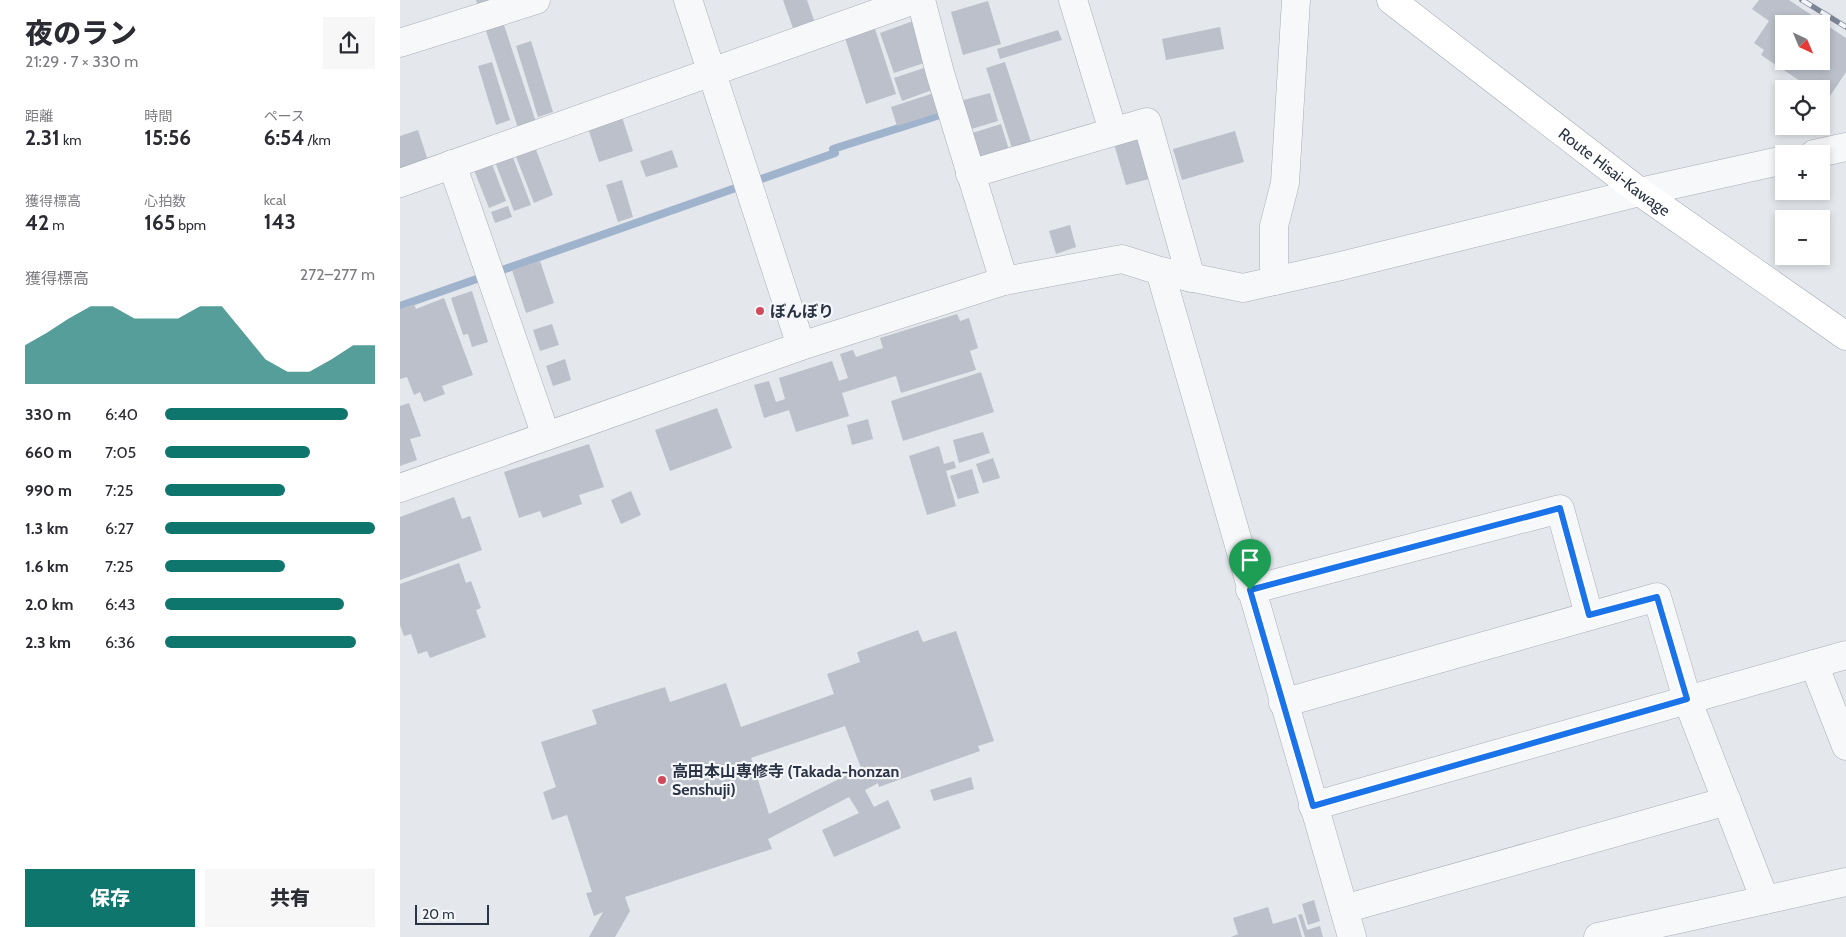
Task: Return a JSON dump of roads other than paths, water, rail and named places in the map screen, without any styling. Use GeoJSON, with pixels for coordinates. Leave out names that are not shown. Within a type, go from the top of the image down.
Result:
{"type":"FeatureCollection","features":[{"type":"Feature","properties":{"kind":"main road","name":"Route Hisai-Kawage"},"geometry":{"type":"LineString","coordinates":[[1391,0],[1640,192],[1846,336]]}},
{"type":"Feature","properties":{"kind":"street"},"geometry":{"type":"LineString","coordinates":[[400,43],[536,0]]}},
{"type":"Feature","properties":{"kind":"street"},"geometry":{"type":"LineString","coordinates":[[688,0],[714,72],[801,346]]}},
{"type":"Feature","properties":{"kind":"street"},"geometry":{"type":"LineString","coordinates":[[400,183],[914,0]]}},
{"type":"Feature","properties":{"kind":"street"},"geometry":{"type":"LineString","coordinates":[[921,0],[970,174],[1004,281]]}},
{"type":"Feature","properties":{"kind":"street"},"geometry":{"type":"LineString","coordinates":[[1073,0],[1113,131]]}},
{"type":"Feature","properties":{"kind":"street"},"geometry":{"type":"LineString","coordinates":[[1274,281],[1274,226],[1284,183],[1296,0]]}},
{"type":"Feature","properties":{"kind":"street"},"geometry":{"type":"LineString","coordinates":[[970,174],[1147,122],[1191,278]]}},
{"type":"Feature","properties":{"kind":"street"},"geometry":{"type":"LineString","coordinates":[[1830,150],[1846,147]]}},
{"type":"Feature","properties":{"kind":"street"},"geometry":{"type":"LineString","coordinates":[[400,488],[801,346],[1004,281],[1122,259],[1160,271],[1243,288],[1640,192],[1775,162]]}},
{"type":"Feature","properties":{"kind":"street"},"geometry":{"type":"LineString","coordinates":[[452,164],[546,436]]}},
{"type":"Feature","properties":{"kind":"street"},"geometry":{"type":"LineString","coordinates":[[1160,271],[1250,590],[1352,937]]}},
{"type":"Feature","properties":{"kind":"street"},"geometry":{"type":"LineString","coordinates":[[1250,590],[1560,508],[1589,615]]}},
{"type":"Feature","properties":{"kind":"street"},"geometry":{"type":"LineString","coordinates":[[1283,703],[1657,597],[1687,699],[1765,900]]}},
{"type":"Feature","properties":{"kind":"street"},"geometry":{"type":"LineString","coordinates":[[1313,806],[1846,655]]}},
{"type":"Feature","properties":{"kind":"street"},"geometry":{"type":"LineString","coordinates":[[1814,664],[1846,746]]}},
{"type":"Feature","properties":{"kind":"street"},"geometry":{"type":"LineString","coordinates":[[1344,909],[1726,801]]}},
{"type":"Feature","properties":{"kind":"street"},"geometry":{"type":"LineString","coordinates":[[1598,937],[1846,882]]}},
{"type":"Feature","properties":{"kind":"waterway"},"geometry":{"type":"LineString","coordinates":[[400,306],[835,153],[833,149],[943,114]]}},
{"type":"Feature","properties":{"kind":"railway"},"geometry":{"type":"LineString","coordinates":[[1802,0],[1846,27]]}},
{"type":"Feature","properties":{"kind":"place","name":"ぼんぼり"},"geometry":{"type":"Point","coordinates":[760,311]}},
{"type":"Feature","properties":{"kind":"place","name":"高田本山専修寺 (Takada-honzan Senshuji)"},"geometry":{"type":"Point","coordinates":[662,780]}}]}
